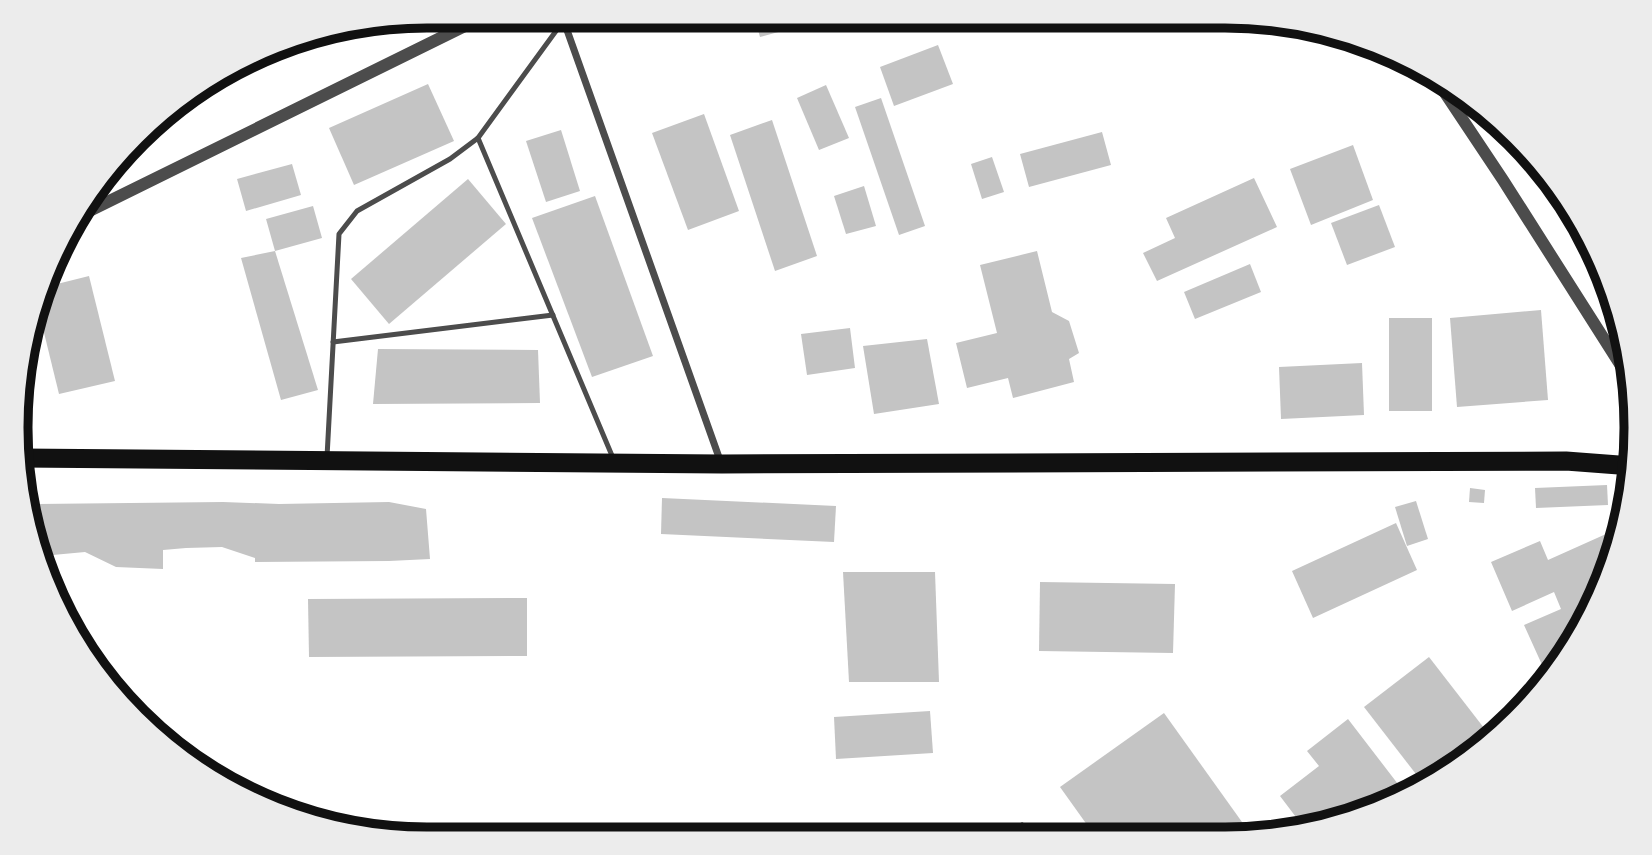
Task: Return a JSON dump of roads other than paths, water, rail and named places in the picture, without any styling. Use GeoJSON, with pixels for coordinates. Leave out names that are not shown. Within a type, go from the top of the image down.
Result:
{"type":"FeatureCollection","features":[{"type":"Feature","properties":{"kind":"highway"},"geometry":{"type":"LineString","coordinates":[[29,458],[722,464],[1566,461],[1622,465]]}},
{"type":"Feature","properties":{"kind":"street"},"geometry":{"type":"LineString","coordinates":[[93,209],[461,28]]}},
{"type":"Feature","properties":{"kind":"street"},"geometry":{"type":"LineString","coordinates":[[567,28],[722,464]]}},
{"type":"Feature","properties":{"kind":"street"},"geometry":{"type":"LineString","coordinates":[[1447,95],[1618,361]]}},
{"type":"Feature","properties":{"kind":"lane"},"geometry":{"type":"LineString","coordinates":[[327,460],[339,234],[357,211],[450,159],[478,138],[556,28]]}},
{"type":"Feature","properties":{"kind":"lane"},"geometry":{"type":"LineString","coordinates":[[478,138],[615,463]]}},
{"type":"Feature","properties":{"kind":"lane"},"geometry":{"type":"LineString","coordinates":[[333,342],[553,316]]}}]}
